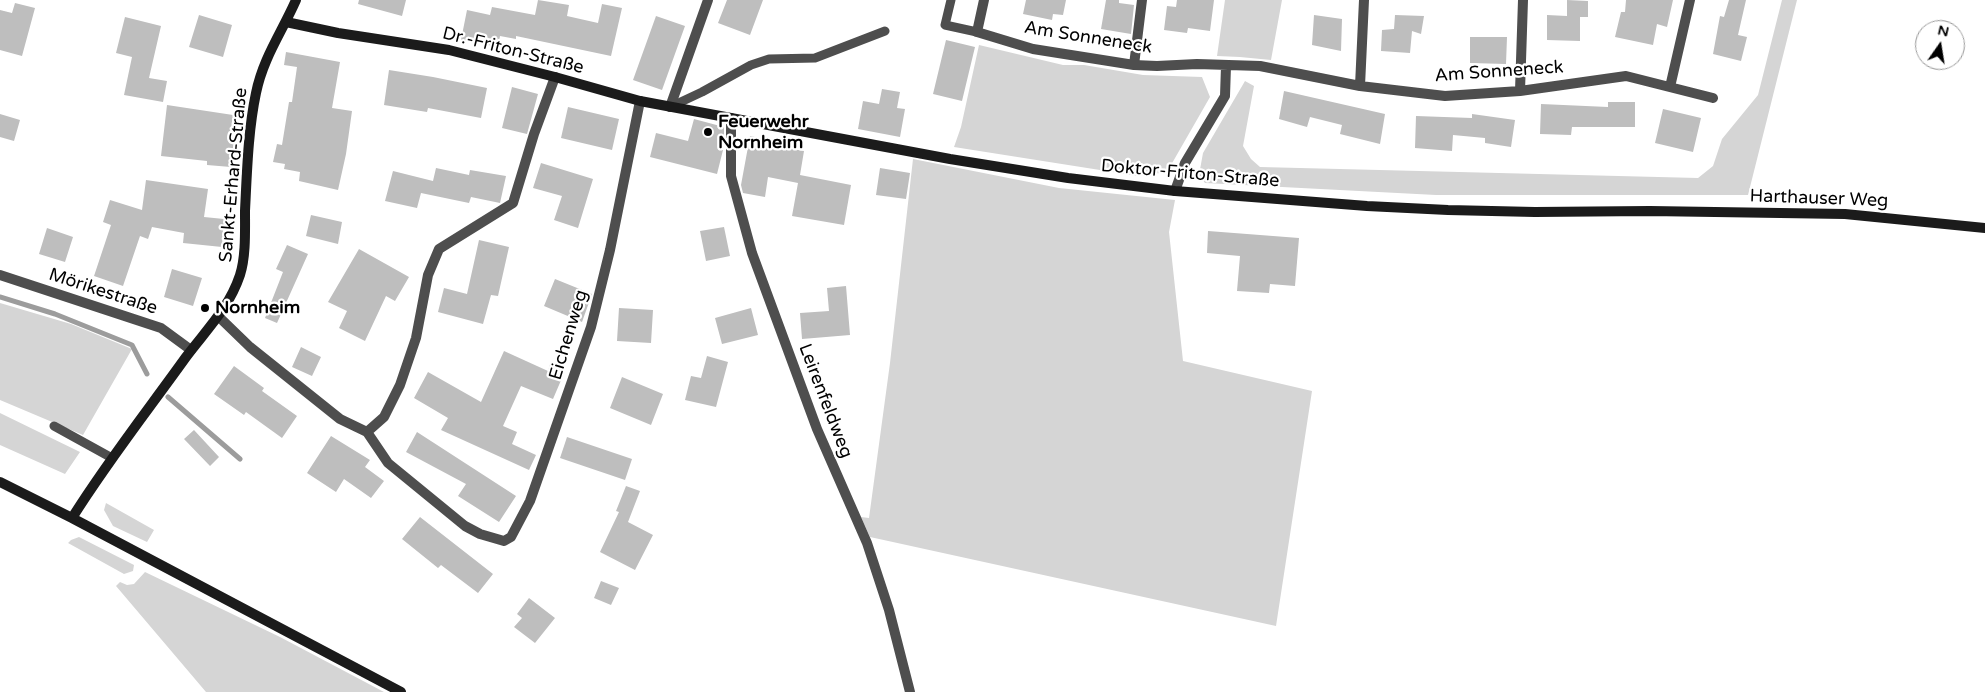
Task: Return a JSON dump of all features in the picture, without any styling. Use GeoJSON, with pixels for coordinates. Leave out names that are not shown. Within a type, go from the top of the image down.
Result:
{"type":"FeatureCollection","features":[{"type":"Feature","properties":{"kind":"street","name":"Sankt-Erhard-Straße"},"geometry":{"type":"LineString","coordinates":[[72,518],[112,458],[192,350],[219,317],[234,290],[242,268],[247,172],[255,95],[268,52],[286,22],[296,0]]}},
{"type":"Feature","properties":{"kind":"street"},"geometry":{"type":"LineString","coordinates":[[670,107],[708,0]]}},
{"type":"Feature","properties":{"kind":"street"},"geometry":{"type":"LineString","coordinates":[[977,32],[984,0]]}},
{"type":"Feature","properties":{"kind":"street"},"geometry":{"type":"LineString","coordinates":[[1134,64],[1142,0]]}},
{"type":"Feature","properties":{"kind":"street"},"geometry":{"type":"LineString","coordinates":[[1360,86],[1364,0]]}},
{"type":"Feature","properties":{"kind":"street"},"geometry":{"type":"LineString","coordinates":[[1520,90],[1522,0]]}},
{"type":"Feature","properties":{"kind":"street"},"geometry":{"type":"LineString","coordinates":[[1670,87],[1690,0]]}},
{"type":"Feature","properties":{"kind":"street","name":"Dr.-Friton-Straße"},"geometry":{"type":"LineString","coordinates":[[286,22],[338,33],[449,50],[640,101],[731,118]]}},
{"type":"Feature","properties":{"kind":"street","name":"Am Sonneneck"},"geometry":{"type":"LineString","coordinates":[[977,32],[1033,49],[1134,64],[1157,66],[1198,64],[1260,66],[1360,86],[1445,96],[1520,90],[1626,76],[1713,98]]}},
{"type":"Feature","properties":{"kind":"street"},"geometry":{"type":"LineString","coordinates":[[1175,191],[1185,164],[1225,96],[1226,66]]}},
{"type":"Feature","properties":{"kind":"street"},"geometry":{"type":"LineString","coordinates":[[219,317],[250,347],[340,419],[367,432],[384,417],[400,385],[416,338],[428,275],[440,249],[513,203],[534,134],[555,77]]}},
{"type":"Feature","properties":{"kind":"street","name":"Eichenweg"},"geometry":{"type":"LineString","coordinates":[[367,432],[388,463],[465,526],[480,534],[504,541],[511,537],[530,501],[591,327],[610,250],[640,101]]}},
{"type":"Feature","properties":{"kind":"street","name":"Doktor-Friton-Straße"},"geometry":{"type":"LineString","coordinates":[[731,118],[940,157],[1068,178],[1175,191],[1367,206],[1448,210],[1650,211]]}},
{"type":"Feature","properties":{"kind":"street","name":"Leirenfeldweg"},"geometry":{"type":"LineString","coordinates":[[731,118],[731,176],[752,253],[817,429],[867,542],[889,610],[910,692]]}},
{"type":"Feature","properties":{"kind":"street","name":"Harthauser Weg"},"geometry":{"type":"LineString","coordinates":[[1650,211],[1845,214],[1985,228]]}},
{"type":"Feature","properties":{"kind":"street","name":"Mörikestraße"},"geometry":{"type":"LineString","coordinates":[[0,275],[161,328],[192,350]]}},
{"type":"Feature","properties":{"kind":"street"},"geometry":{"type":"LineString","coordinates":[[0,482],[72,518],[401,692]]}},
{"type":"Feature","properties":{"kind":"lane"},"geometry":{"type":"LineString","coordinates":[[951,0],[945,25],[977,32]]}},
{"type":"Feature","properties":{"kind":"lane"},"geometry":{"type":"LineString","coordinates":[[670,107],[751,65],[769,59],[815,58],[885,30]]}},
{"type":"Feature","properties":{"kind":"lane"},"geometry":{"type":"LineString","coordinates":[[54,426],[112,458]]}},
{"type":"Feature","properties":{"kind":"shaded area"},"geometry":{"type":"Polygon","coordinates":[[[1225,0],[1282,0],[1271,60],[1217,56],[1225,0]]]}},
{"type":"Feature","properties":{"kind":"shaded area"},"geometry":{"type":"Polygon","coordinates":[[[1782,0],[1797,0],[1748,195],[1436,195],[1205,183],[1199,175],[1203,153],[1245,81],[1254,86],[1243,146],[1251,159],[1260,167],[1698,178],[1713,166],[1722,139],[1758,95],[1782,0]]]}},
{"type":"Feature","properties":{"kind":"shaded area"},"geometry":{"type":"Polygon","coordinates":[[[979,45],[1063,65],[1084,65],[1143,75],[1202,77],[1210,97],[1167,172],[1138,176],[954,147],[961,127],[979,45]]]}},
{"type":"Feature","properties":{"kind":"shaded area"},"geometry":{"type":"Polygon","coordinates":[[[913,159],[1059,188],[1175,200],[1169,232],[1183,361],[1312,391],[1276,626],[870,537],[861,517],[869,518],[890,363],[913,159]]]}},
{"type":"Feature","properties":{"kind":"shaded area"},"geometry":{"type":"Polygon","coordinates":[[[0,303],[71,324],[132,349],[83,435],[0,400],[0,303]]]}},
{"type":"Feature","properties":{"kind":"shaded area"},"geometry":{"type":"Polygon","coordinates":[[[0,413],[80,452],[65,474],[0,445],[0,413]]]}},
{"type":"Feature","properties":{"kind":"shaded area"},"geometry":{"type":"Polygon","coordinates":[[[106,503],[154,530],[147,542],[113,526],[104,510],[106,503]]]}},
{"type":"Feature","properties":{"kind":"shaded area"},"geometry":{"type":"Polygon","coordinates":[[[79,537],[134,565],[133,571],[124,574],[68,543],[79,537]]]}},
{"type":"Feature","properties":{"kind":"shaded area"},"geometry":{"type":"Polygon","coordinates":[[[145,572],[280,637],[384,692],[206,692],[116,586],[120,582],[127,585],[134,584],[145,572]]]}},
{"type":"Feature","properties":{"kind":"building"},"geometry":{"type":"Polygon","coordinates":[[[359,0],[406,0],[402,16],[358,4],[359,0]]]}},
{"type":"Feature","properties":{"kind":"building"},"geometry":{"type":"Polygon","coordinates":[[[538,0],[569,5],[567,16],[598,23],[602,4],[622,8],[611,56],[516,36],[516,39],[500,36],[498,47],[461,40],[467,10],[490,15],[492,7],[535,15],[538,0]]]}},
{"type":"Feature","properties":{"kind":"building"},"geometry":{"type":"Polygon","coordinates":[[[727,0],[763,0],[750,35],[718,23],[727,0]]]}},
{"type":"Feature","properties":{"kind":"building"},"geometry":{"type":"Polygon","coordinates":[[[1026,0],[1066,0],[1063,15],[1053,14],[1052,20],[1023,14],[1026,0]]]}},
{"type":"Feature","properties":{"kind":"building"},"geometry":{"type":"Polygon","coordinates":[[[1106,0],[1119,0],[1119,3],[1134,5],[1131,34],[1101,29],[1106,0]]]}},
{"type":"Feature","properties":{"kind":"building"},"geometry":{"type":"Polygon","coordinates":[[[1177,0],[1214,0],[1210,31],[1188,28],[1187,33],[1164,30],[1167,6],[1176,7],[1177,0]]]}},
{"type":"Feature","properties":{"kind":"building"},"geometry":{"type":"Polygon","coordinates":[[[1567,0],[1588,1],[1588,17],[1580,17],[1580,41],[1547,40],[1547,15],[1567,16],[1567,0]]]}},
{"type":"Feature","properties":{"kind":"building"},"geometry":{"type":"Polygon","coordinates":[[[1626,0],[1673,0],[1667,27],[1657,24],[1653,45],[1615,37],[1621,12],[1625,12],[1626,0]]]}},
{"type":"Feature","properties":{"kind":"building"},"geometry":{"type":"Polygon","coordinates":[[[1729,0],[1746,0],[1738,35],[1747,37],[1741,61],[1713,54],[1720,16],[1724,17],[1729,0]]]}},
{"type":"Feature","properties":{"kind":"building"},"geometry":{"type":"Polygon","coordinates":[[[15,3],[35,8],[22,56],[0,50],[0,10],[12,13],[15,3]]]}},
{"type":"Feature","properties":{"kind":"building"},"geometry":{"type":"Polygon","coordinates":[[[199,15],[232,25],[223,57],[189,47],[199,15]]]}},
{"type":"Feature","properties":{"kind":"building"},"geometry":{"type":"Polygon","coordinates":[[[1314,15],[1342,19],[1341,51],[1312,45],[1314,15]]]}},
{"type":"Feature","properties":{"kind":"building"},"geometry":{"type":"Polygon","coordinates":[[[1395,15],[1424,16],[1421,34],[1412,31],[1410,53],[1381,51],[1382,30],[1394,29],[1395,15]]]}},
{"type":"Feature","properties":{"kind":"building"},"geometry":{"type":"Polygon","coordinates":[[[656,16],[685,26],[662,90],[633,80],[656,16]]]}},
{"type":"Feature","properties":{"kind":"building"},"geometry":{"type":"Polygon","coordinates":[[[125,17],[161,26],[149,78],[167,81],[163,102],[124,95],[132,57],[116,53],[125,17]]]}},
{"type":"Feature","properties":{"kind":"building"},"geometry":{"type":"Polygon","coordinates":[[[1470,37],[1507,37],[1506,64],[1470,63],[1470,37]]]}},
{"type":"Feature","properties":{"kind":"building"},"geometry":{"type":"Polygon","coordinates":[[[946,40],[975,47],[962,101],[933,94],[946,40]]]}},
{"type":"Feature","properties":{"kind":"building"},"geometry":{"type":"Polygon","coordinates":[[[286,52],[340,62],[332,108],[352,111],[346,154],[338,190],[299,181],[300,172],[284,169],[285,164],[273,162],[277,144],[282,145],[289,102],[292,102],[297,67],[284,65],[286,52]]]}},
{"type":"Feature","properties":{"kind":"building"},"geometry":{"type":"Polygon","coordinates":[[[389,70],[487,88],[481,118],[428,108],[427,112],[384,105],[389,70]]]}},
{"type":"Feature","properties":{"kind":"building"},"geometry":{"type":"Polygon","coordinates":[[[512,87],[538,94],[527,134],[502,128],[512,87]]]}},
{"type":"Feature","properties":{"kind":"building"},"geometry":{"type":"Polygon","coordinates":[[[882,89],[900,92],[897,108],[905,109],[900,137],[858,129],[863,101],[879,104],[882,89]]]}},
{"type":"Feature","properties":{"kind":"building"},"geometry":{"type":"Polygon","coordinates":[[[1284,91],[1385,114],[1380,144],[1340,134],[1342,125],[1310,117],[1307,127],[1279,119],[1284,91]]]}},
{"type":"Feature","properties":{"kind":"building"},"geometry":{"type":"Polygon","coordinates":[[[1608,102],[1635,102],[1635,127],[1572,127],[1571,135],[1540,134],[1541,104],[1608,107],[1608,102]]]}},
{"type":"Feature","properties":{"kind":"building"},"geometry":{"type":"Polygon","coordinates":[[[167,105],[233,115],[229,143],[235,144],[231,167],[207,165],[207,161],[161,156],[167,105]]]}},
{"type":"Feature","properties":{"kind":"building"},"geometry":{"type":"Polygon","coordinates":[[[568,107],[619,119],[612,150],[561,138],[568,107]]]}},
{"type":"Feature","properties":{"kind":"building"},"geometry":{"type":"Polygon","coordinates":[[[1663,109],[1701,118],[1693,152],[1655,143],[1663,109]]]}},
{"type":"Feature","properties":{"kind":"building"},"geometry":{"type":"Polygon","coordinates":[[[0,114],[20,120],[14,141],[0,137],[0,114]]]}},
{"type":"Feature","properties":{"kind":"building"},"geometry":{"type":"Polygon","coordinates":[[[1472,114],[1515,120],[1511,147],[1485,143],[1485,138],[1453,135],[1452,151],[1415,148],[1416,116],[1472,118],[1472,114]]]}},
{"type":"Feature","properties":{"kind":"building"},"geometry":{"type":"Polygon","coordinates":[[[694,119],[724,127],[720,149],[723,150],[717,174],[650,157],[656,133],[688,141],[694,119]]]}},
{"type":"Feature","properties":{"kind":"building"},"geometry":{"type":"Polygon","coordinates":[[[750,136],[788,144],[787,148],[804,151],[800,175],[851,185],[844,225],[792,216],[798,183],[768,177],[765,197],[743,193],[741,185],[750,136]]]}},
{"type":"Feature","properties":{"kind":"building"},"geometry":{"type":"Polygon","coordinates":[[[541,163],[593,179],[578,228],[554,220],[562,196],[533,188],[541,163]]]}},
{"type":"Feature","properties":{"kind":"building"},"geometry":{"type":"Polygon","coordinates":[[[436,168],[469,175],[470,170],[506,176],[500,203],[471,197],[469,203],[421,193],[417,208],[385,201],[393,171],[433,181],[436,168]]]}},
{"type":"Feature","properties":{"kind":"building"},"geometry":{"type":"Polygon","coordinates":[[[880,168],[910,173],[906,199],[876,195],[880,168]]]}},
{"type":"Feature","properties":{"kind":"building"},"geometry":{"type":"Polygon","coordinates":[[[146,180],[208,189],[204,217],[224,219],[222,247],[183,243],[184,233],[152,227],[148,239],[140,236],[123,286],[94,276],[111,225],[103,222],[110,200],[142,210],[146,180]]]}},
{"type":"Feature","properties":{"kind":"building"},"geometry":{"type":"Polygon","coordinates":[[[311,215],[342,222],[338,244],[306,236],[311,215]]]}},
{"type":"Feature","properties":{"kind":"building"},"geometry":{"type":"Polygon","coordinates":[[[724,227],[730,256],[706,261],[700,231],[724,227]]]}},
{"type":"Feature","properties":{"kind":"building"},"geometry":{"type":"Polygon","coordinates":[[[47,228],[73,237],[65,262],[39,254],[47,228]]]}},
{"type":"Feature","properties":{"kind":"building"},"geometry":{"type":"Polygon","coordinates":[[[1208,231],[1299,238],[1295,286],[1270,284],[1269,293],[1237,291],[1240,256],[1207,253],[1208,231]]]}},
{"type":"Feature","properties":{"kind":"building"},"geometry":{"type":"Polygon","coordinates":[[[479,240],[509,247],[498,296],[491,295],[483,324],[438,312],[444,288],[467,294],[479,240]]]}},
{"type":"Feature","properties":{"kind":"building"},"geometry":{"type":"Polygon","coordinates":[[[287,245],[308,254],[277,323],[265,318],[283,272],[276,269],[287,245]]]}},
{"type":"Feature","properties":{"kind":"building"},"geometry":{"type":"Polygon","coordinates":[[[359,249],[409,277],[395,301],[386,296],[365,341],[339,328],[347,311],[328,302],[359,249]]]}},
{"type":"Feature","properties":{"kind":"building"},"geometry":{"type":"Polygon","coordinates":[[[172,269],[202,278],[193,306],[164,297],[172,269]]]}},
{"type":"Feature","properties":{"kind":"building"},"geometry":{"type":"Polygon","coordinates":[[[555,279],[592,294],[582,322],[544,306],[555,279]]]}},
{"type":"Feature","properties":{"kind":"building"},"geometry":{"type":"Polygon","coordinates":[[[846,286],[850,335],[802,339],[800,313],[829,311],[827,288],[846,286]]]}},
{"type":"Feature","properties":{"kind":"building"},"geometry":{"type":"Polygon","coordinates":[[[619,308],[653,310],[651,343],[617,341],[619,308]]]}},
{"type":"Feature","properties":{"kind":"building"},"geometry":{"type":"Polygon","coordinates":[[[751,308],[758,335],[722,344],[715,318],[751,308]]]}},
{"type":"Feature","properties":{"kind":"building"},"geometry":{"type":"Polygon","coordinates":[[[301,347],[321,357],[312,376],[292,367],[301,347]]]}},
{"type":"Feature","properties":{"kind":"building"},"geometry":{"type":"Polygon","coordinates":[[[504,351],[548,371],[550,364],[565,371],[553,399],[521,386],[503,426],[517,432],[512,444],[536,455],[529,470],[441,430],[448,418],[414,398],[428,372],[481,402],[504,351]]]}},
{"type":"Feature","properties":{"kind":"building"},"geometry":{"type":"Polygon","coordinates":[[[707,356],[728,362],[716,407],[685,400],[691,376],[701,378],[707,356]]]}},
{"type":"Feature","properties":{"kind":"building"},"geometry":{"type":"Polygon","coordinates":[[[234,366],[264,388],[262,391],[297,416],[282,438],[246,412],[244,415],[214,394],[234,366]]]}},
{"type":"Feature","properties":{"kind":"building"},"geometry":{"type":"Polygon","coordinates":[[[622,377],[663,394],[651,425],[610,408],[622,377]]]}},
{"type":"Feature","properties":{"kind":"building"},"geometry":{"type":"Polygon","coordinates":[[[194,430],[219,457],[210,466],[184,439],[194,430]]]}},
{"type":"Feature","properties":{"kind":"building"},"geometry":{"type":"Polygon","coordinates":[[[417,432],[516,496],[499,522],[458,496],[466,484],[406,452],[417,432]]]}},
{"type":"Feature","properties":{"kind":"building"},"geometry":{"type":"Polygon","coordinates":[[[331,436],[370,460],[365,467],[384,481],[371,498],[344,479],[336,492],[307,473],[331,436]]]}},
{"type":"Feature","properties":{"kind":"building"},"geometry":{"type":"Polygon","coordinates":[[[567,437],[632,459],[625,480],[560,458],[567,437]]]}},
{"type":"Feature","properties":{"kind":"building"},"geometry":{"type":"Polygon","coordinates":[[[626,486],[640,491],[628,522],[653,535],[635,570],[600,552],[619,512],[616,511],[626,486]]]}},
{"type":"Feature","properties":{"kind":"building"},"geometry":{"type":"Polygon","coordinates":[[[420,517],[493,574],[478,593],[441,565],[438,568],[402,539],[420,517]]]}},
{"type":"Feature","properties":{"kind":"building"},"geometry":{"type":"Polygon","coordinates":[[[601,581],[619,588],[611,605],[594,598],[601,581]]]}},
{"type":"Feature","properties":{"kind":"building"},"geometry":{"type":"Polygon","coordinates":[[[529,598],[555,618],[535,643],[514,627],[522,618],[517,614],[529,598]]]}},
{"type":"Feature","properties":{"kind":"waterway"},"geometry":{"type":"LineString","coordinates":[[0,297],[55,314],[132,345],[147,374]]}},
{"type":"Feature","properties":{"kind":"waterway"},"geometry":{"type":"LineString","coordinates":[[168,397],[240,459]]}},
{"type":"Feature","properties":{"kind":"place","name":"Feuerwehr Nornheim"},"geometry":{"type":"Point","coordinates":[708,132]}},
{"type":"Feature","properties":{"kind":"place","name":"Nornheim"},"geometry":{"type":"Point","coordinates":[205,308]}}]}
